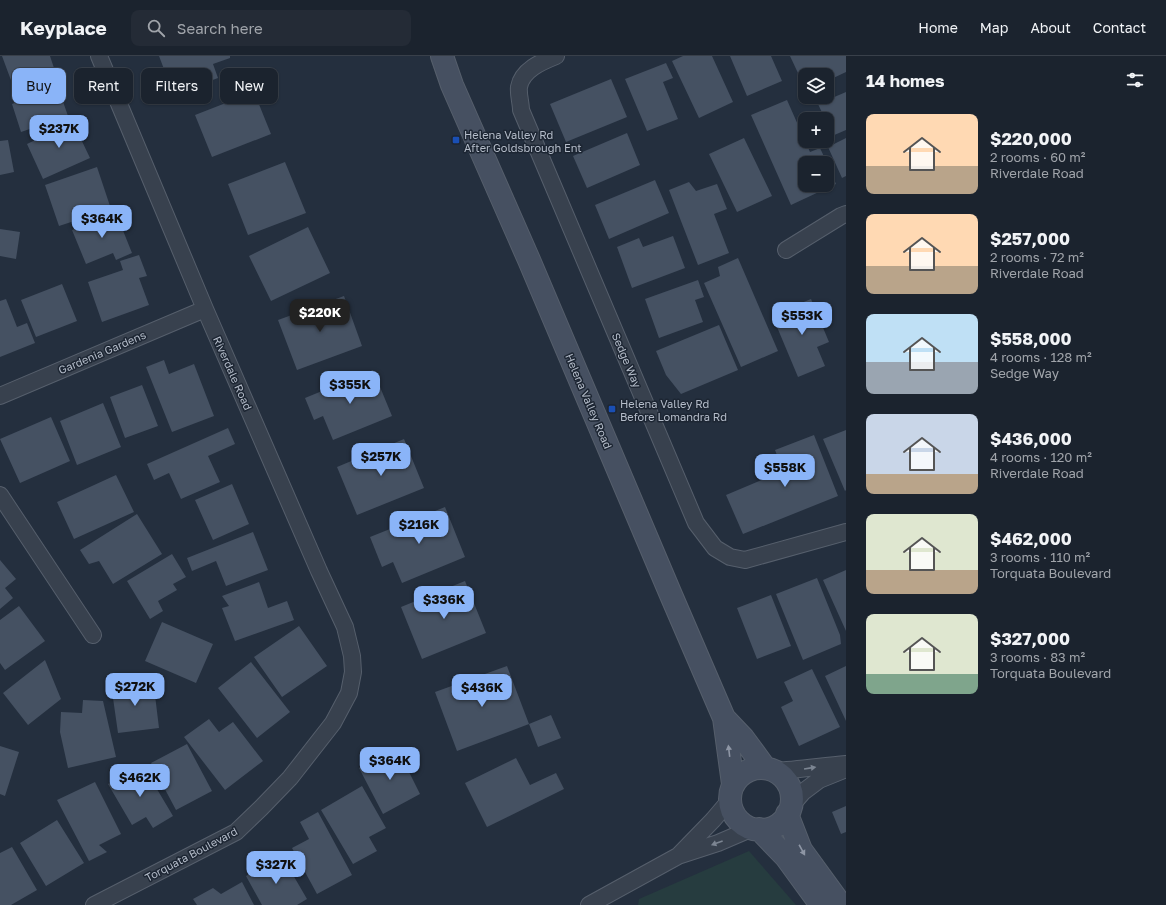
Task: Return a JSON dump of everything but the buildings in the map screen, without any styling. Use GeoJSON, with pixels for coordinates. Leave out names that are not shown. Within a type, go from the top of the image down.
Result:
{"type":"FeatureCollection","features":[{"type":"Feature","properties":{"kind":"street","name":"Riverdale Road"},"geometry":{"type":"LineString","coordinates":[[99,56],[205,309],[319,571],[345,627],[353,664],[349,693]]}},
{"type":"Feature","properties":{"kind":"street","name":"Helena Valley Road"},"geometry":{"type":"LineString","coordinates":[[435,56],[452,85]]}},
{"type":"Feature","properties":{"kind":"street","name":"Helena Valley Road"},"geometry":{"type":"LineString","coordinates":[[442,56],[452,85],[529,260],[724,718],[731,792]]}},
{"type":"Feature","properties":{"kind":"street","name":"Sedge Way"},"geometry":{"type":"LineString","coordinates":[[556,56],[538,63],[525,75],[519,88],[521,110],[696,523],[715,548],[730,557],[745,560],[846,532]]}},
{"type":"Feature","properties":{"kind":"street"},"geometry":{"type":"LineString","coordinates":[[786,250],[846,214]]}},
{"type":"Feature","properties":{"kind":"street","name":"Gardenia Gardens"},"geometry":{"type":"LineString","coordinates":[[0,396],[205,309]]}},
{"type":"Feature","properties":{"kind":"street"},"geometry":{"type":"LineString","coordinates":[[0,495],[92,635]]}},
{"type":"Feature","properties":{"kind":"street","name":"Torquata Boulevard"},"geometry":{"type":"LineString","coordinates":[[94,905],[236,832],[290,778],[333,723],[349,693]]}},
{"type":"Feature","properties":{"kind":"street","name":"Helena Valley Road"},"geometry":{"type":"LineString","coordinates":[[724,718],[770,769]]}},
{"type":"Feature","properties":{"kind":"street"},"geometry":{"type":"LineString","coordinates":[[589,905],[611,900],[678,856],[713,820],[739,777],[747,771],[756,768],[794,770],[846,764]]}},
{"type":"Feature","properties":{"kind":"street"},"geometry":{"type":"LineString","coordinates":[[770,769],[787,782],[792,799],[789,810],[801,850],[842,905]]}},
{"type":"Feature","properties":{"kind":"street"},"geometry":{"type":"LineString","coordinates":[[731,792],[732,810],[737,818],[744,825],[756,829],[767,829],[782,821],[803,792],[819,780],[846,769]]}},
{"type":"Feature","properties":{"kind":"street"},"geometry":{"type":"LineString","coordinates":[[678,856],[756,829]]}},
{"type":"Feature","properties":{"kind":"street"},"geometry":{"type":"LineString","coordinates":[[756,829],[786,857],[821,905]]}},
{"type":"Feature","properties":{"kind":"green space"},"geometry":{"type":"Polygon","coordinates":[[[749,851],[796,905],[638,905],[639,899],[749,851]]]}},
{"type":"Feature","properties":{"kind":"place","name":"Helena Valley Rd After Goldsbrough Ent"},"geometry":{"type":"Point","coordinates":[456,140]}},
{"type":"Feature","properties":{"kind":"place","name":"Helena Valley Rd Before Lomandra Rd"},"geometry":{"type":"Point","coordinates":[612,409]}}]}
